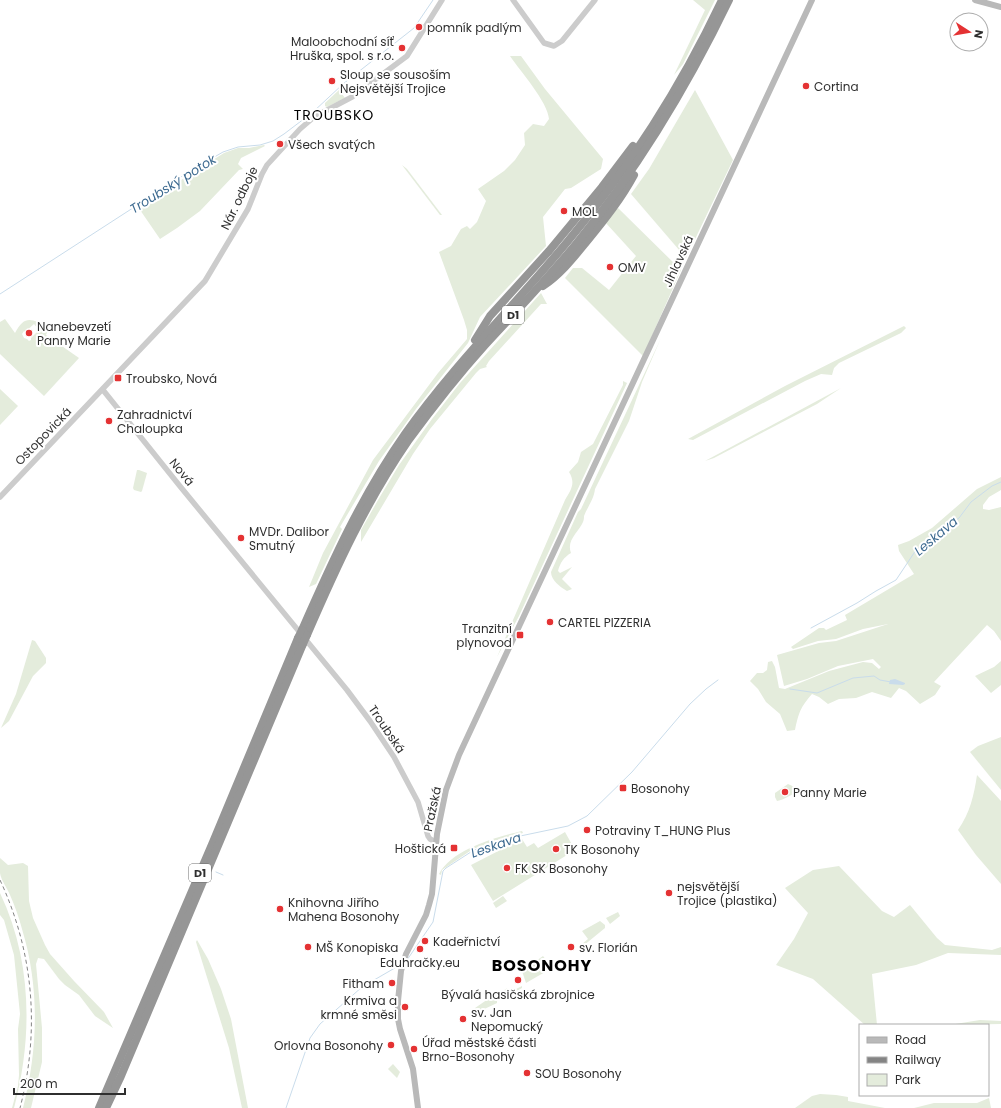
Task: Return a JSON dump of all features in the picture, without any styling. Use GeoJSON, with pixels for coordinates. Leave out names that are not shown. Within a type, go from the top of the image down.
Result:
{"type":"FeatureCollection","features":[{"type":"Feature","properties":{"kind":"highway","name":"D1"},"geometry":{"type":"LineString","coordinates":[[106,1108],[121,1076],[343,540],[373,484],[404,436],[453,372],[568,241],[621,173],[648,133],[691,61],[722,0]]}},
{"type":"Feature","properties":{"kind":"highway","name":"D1"},"geometry":{"type":"LineString","coordinates":[[99,1108],[303,637],[363,513],[395,461],[423,421],[484,347],[533,294],[574,246],[626,179],[655,135],[698,62],[729,0]]}},
{"type":"Feature","properties":{"kind":"main road","name":"Jihlavská"},"geometry":{"type":"LineString","coordinates":[[564,530],[812,0]]}},
{"type":"Feature","properties":{"kind":"main road"},"geometry":{"type":"LineString","coordinates":[[975,0],[1001,7]]}},
{"type":"Feature","properties":{"kind":"main road","name":"Pražská"},"geometry":{"type":"LineString","coordinates":[[418,1108],[413,1069],[398,1019],[398,1001],[401,971],[404,960],[429,905],[432,894],[436,842],[443,800],[459,755],[564,530]]}},
{"type":"Feature","properties":{"kind":"street","name":"Nár. odboje"},"geometry":{"type":"LineString","coordinates":[[103,390],[205,281],[248,209],[267,165],[300,129],[314,117],[352,97],[407,56],[442,0]]}},
{"type":"Feature","properties":{"kind":"street"},"geometry":{"type":"LineString","coordinates":[[513,0],[543,42],[552,46],[557,45],[562,41],[595,0]]}},
{"type":"Feature","properties":{"kind":"street","name":"Ostopovická"},"geometry":{"type":"LineString","coordinates":[[0,498],[103,390]]}},
{"type":"Feature","properties":{"kind":"street","name":"Nová"},"geometry":{"type":"LineString","coordinates":[[103,390],[123,417],[303,637]]}},
{"type":"Feature","properties":{"kind":"street","name":"Troubská"},"geometry":{"type":"LineString","coordinates":[[303,637],[347,690],[394,757],[418,802],[428,836],[436,842]]}},
{"type":"Feature","properties":{"kind":"green space"},"geometry":{"type":"Polygon","coordinates":[[[693,0],[715,0],[683,64],[674,75],[705,10],[693,0]]]}},
{"type":"Feature","properties":{"kind":"green space"},"geometry":{"type":"Polygon","coordinates":[[[510,56],[521,56],[545,89],[603,159],[601,169],[571,188],[565,189],[543,217],[546,246],[480,317],[468,343],[416,409],[379,461],[340,527],[342,529],[316,584],[309,587],[323,553],[373,460],[438,373],[467,339],[467,330],[464,320],[439,252],[451,246],[461,229],[467,226],[470,229],[477,222],[486,201],[478,189],[504,171],[515,160],[525,145],[524,133],[533,124],[544,126],[549,119],[544,104],[510,56]]]}},
{"type":"Feature","properties":{"kind":"green space"},"geometry":{"type":"Polygon","coordinates":[[[339,90],[345,98],[327,107],[325,106],[325,103],[339,90]]]}},
{"type":"Feature","properties":{"kind":"green space"},"geometry":{"type":"Polygon","coordinates":[[[695,90],[733,160],[686,258],[631,194],[649,169],[695,90]]]}},
{"type":"Feature","properties":{"kind":"green space"},"geometry":{"type":"Polygon","coordinates":[[[265,146],[241,158],[238,164],[243,169],[239,170],[200,211],[160,239],[138,207],[224,153],[238,148],[249,148],[265,146]]]}},
{"type":"Feature","properties":{"kind":"green space"},"geometry":{"type":"Polygon","coordinates":[[[402,165],[407,169],[442,215],[440,215],[402,165]]]}},
{"type":"Feature","properties":{"kind":"green space"},"geometry":{"type":"Polygon","coordinates":[[[618,208],[681,270],[643,356],[565,278],[573,268],[582,268],[609,290],[636,256],[605,222],[618,208]]]}},
{"type":"Feature","properties":{"kind":"green space"},"geometry":{"type":"Polygon","coordinates":[[[541,293],[547,304],[541,304],[489,361],[486,366],[487,367],[480,369],[476,373],[430,429],[413,454],[361,542],[361,530],[378,500],[399,465],[432,419],[460,383],[541,293]]]}},
{"type":"Feature","properties":{"kind":"green space"},"geometry":{"type":"Polygon","coordinates":[[[5,319],[15,333],[22,323],[26,321],[29,320],[38,322],[49,328],[46,335],[79,358],[44,396],[0,354],[0,322],[5,319]],[[34,324],[22,334],[24,338],[29,341],[39,330],[34,324]]]}},
{"type":"Feature","properties":{"kind":"green space"},"geometry":{"type":"Polygon","coordinates":[[[904,326],[906,328],[901,333],[839,363],[834,368],[832,375],[821,374],[805,381],[693,440],[688,439],[785,386],[904,326]]]}},
{"type":"Feature","properties":{"kind":"green space"},"geometry":{"type":"Polygon","coordinates":[[[661,338],[642,382],[629,421],[595,489],[583,522],[570,544],[571,553],[564,558],[559,568],[558,571],[560,573],[572,567],[562,579],[572,589],[567,591],[554,580],[551,572],[661,338]]]}},
{"type":"Feature","properties":{"kind":"green space"},"geometry":{"type":"Polygon","coordinates":[[[623,381],[627,383],[519,616],[497,657],[565,500],[571,490],[572,480],[569,472],[578,462],[581,452],[593,444],[623,385],[623,381]]]}},
{"type":"Feature","properties":{"kind":"green space"},"geometry":{"type":"Polygon","coordinates":[[[841,388],[817,404],[714,458],[705,461],[841,388]]]}},
{"type":"Feature","properties":{"kind":"green space"},"geometry":{"type":"Polygon","coordinates":[[[0,389],[18,406],[0,425],[0,389]]]}},
{"type":"Feature","properties":{"kind":"green space"},"geometry":{"type":"Polygon","coordinates":[[[137,470],[147,473],[141,492],[134,490],[133,488],[137,470]]]}},
{"type":"Feature","properties":{"kind":"green space"},"geometry":{"type":"Polygon","coordinates":[[[1001,477],[1001,490],[989,497],[983,505],[983,509],[989,510],[1001,507],[1001,641],[994,631],[987,625],[934,682],[941,686],[935,695],[920,704],[906,691],[899,688],[891,698],[872,692],[856,698],[839,699],[828,704],[812,694],[800,710],[795,730],[787,731],[780,714],[766,702],[758,689],[750,681],[757,673],[763,673],[767,670],[768,662],[772,661],[775,667],[779,688],[785,689],[829,671],[863,662],[872,663],[879,669],[881,667],[873,659],[838,666],[807,679],[784,686],[777,655],[819,643],[836,641],[888,624],[863,629],[836,639],[818,641],[793,649],[791,647],[819,628],[824,628],[826,630],[847,620],[845,615],[914,574],[899,551],[898,545],[909,541],[932,528],[977,489],[1001,477]]]}},
{"type":"Feature","properties":{"kind":"green space"},"geometry":{"type":"Polygon","coordinates":[[[32,640],[35,641],[46,658],[46,663],[33,676],[9,721],[1,728],[16,694],[32,640]]]}},
{"type":"Feature","properties":{"kind":"green space"},"geometry":{"type":"Polygon","coordinates":[[[1001,661],[1001,685],[991,693],[975,676],[994,667],[1001,661]]]}},
{"type":"Feature","properties":{"kind":"green space"},"geometry":{"type":"Polygon","coordinates":[[[1001,737],[1001,790],[970,752],[978,746],[1001,737]]]}},
{"type":"Feature","properties":{"kind":"green space"},"geometry":{"type":"Polygon","coordinates":[[[977,775],[1001,801],[1001,884],[976,855],[958,830],[966,817],[971,804],[977,775]]]}},
{"type":"Feature","properties":{"kind":"green space"},"geometry":{"type":"Polygon","coordinates":[[[788,784],[801,790],[777,801],[775,793],[788,784]]]}},
{"type":"Feature","properties":{"kind":"green space"},"geometry":{"type":"Polygon","coordinates":[[[522,831],[523,833],[500,839],[473,849],[442,870],[441,875],[439,874],[445,865],[464,851],[476,845],[522,831]]]}},
{"type":"Feature","properties":{"kind":"green space","name":"FK SK Bosonohy"},"geometry":{"type":"Polygon","coordinates":[[[565,832],[575,850],[493,901],[471,865],[522,839],[527,847],[534,843],[538,848],[565,832]]]}},
{"type":"Feature","properties":{"kind":"green space"},"geometry":{"type":"Polygon","coordinates":[[[0,858],[8,865],[23,863],[28,866],[29,901],[33,918],[45,945],[50,954],[104,1012],[113,1028],[95,1016],[79,995],[59,979],[44,959],[38,958],[36,964],[42,1028],[42,1062],[31,1108],[23,1108],[32,1063],[34,1041],[35,1018],[32,974],[28,951],[18,916],[0,873],[0,858]]]}},
{"type":"Feature","properties":{"kind":"green space"},"geometry":{"type":"Polygon","coordinates":[[[839,866],[882,911],[894,917],[910,905],[937,938],[945,945],[992,950],[1001,947],[1001,955],[948,953],[916,965],[872,974],[877,1024],[864,1024],[813,979],[776,965],[794,939],[808,913],[785,888],[813,870],[839,866]]]}},
{"type":"Feature","properties":{"kind":"green space"},"geometry":{"type":"Polygon","coordinates":[[[0,893],[11,919],[18,945],[24,972],[26,999],[24,1054],[14,1108],[12,1108],[18,1086],[19,1075],[18,1029],[20,1014],[14,955],[4,920],[0,915],[0,893]]]}},
{"type":"Feature","properties":{"kind":"green space"},"geometry":{"type":"Polygon","coordinates":[[[503,896],[507,901],[496,908],[493,903],[503,896]]]}},
{"type":"Feature","properties":{"kind":"green space"},"geometry":{"type":"Polygon","coordinates":[[[618,912],[620,916],[610,924],[606,918],[618,912]]]}},
{"type":"Feature","properties":{"kind":"green space"},"geometry":{"type":"Polygon","coordinates":[[[600,921],[605,925],[605,928],[583,946],[582,944],[588,939],[582,931],[600,921]]]}},
{"type":"Feature","properties":{"kind":"green space"},"geometry":{"type":"Polygon","coordinates":[[[197,940],[208,959],[221,989],[231,1019],[248,1108],[242,1108],[229,1048],[196,942],[197,940]]]}},
{"type":"Feature","properties":{"kind":"green space"},"geometry":{"type":"Polygon","coordinates":[[[543,956],[552,968],[526,983],[522,971],[543,956]]]}},
{"type":"Feature","properties":{"kind":"green space"},"geometry":{"type":"Polygon","coordinates":[[[522,986],[522,988],[502,999],[502,992],[507,988],[510,992],[522,986]]]}},
{"type":"Feature","properties":{"kind":"green space"},"geometry":{"type":"Polygon","coordinates":[[[492,994],[496,995],[497,1003],[476,1013],[475,1008],[491,997],[492,994]]]}},
{"type":"Feature","properties":{"kind":"green space"},"geometry":{"type":"Polygon","coordinates":[[[980,1020],[1001,1021],[1001,1024],[955,1024],[980,1020]]]}},
{"type":"Feature","properties":{"kind":"green space"},"geometry":{"type":"Polygon","coordinates":[[[393,1064],[400,1072],[397,1078],[388,1069],[393,1064]]]}},
{"type":"Feature","properties":{"kind":"green space"},"geometry":{"type":"Polygon","coordinates":[[[820,1094],[848,1097],[848,1101],[885,1108],[795,1108],[812,1096],[820,1094]]]}},
{"type":"Feature","properties":{"kind":"green space"},"geometry":{"type":"Polygon","coordinates":[[[989,1098],[991,1108],[914,1108],[934,1103],[977,1103],[989,1098]]]}},
{"type":"Feature","properties":{"kind":"water"},"geometry":{"type":"Polygon","coordinates":[[[895,679],[905,684],[889,684],[890,680],[895,679]]]}},
{"type":"Feature","properties":{"kind":"waterway","name":"Troubský potok"},"geometry":{"type":"LineString","coordinates":[[0,294],[190,171],[223,152],[238,147],[260,145],[273,141],[284,134],[313,112],[343,84],[414,28],[433,0]]}},
{"type":"Feature","properties":{"kind":"waterway","name":"Leskava"},"geometry":{"type":"LineString","coordinates":[[811,628],[896,580],[916,550],[959,518],[971,502],[992,486],[1001,482]]}},
{"type":"Feature","properties":{"kind":"waterway"},"geometry":{"type":"LineString","coordinates":[[790,689],[817,693],[853,678],[874,676],[880,680],[891,682]]}},
{"type":"Feature","properties":{"kind":"waterway","name":"Leskava"},"geometry":{"type":"LineString","coordinates":[[407,960],[433,922],[443,871],[446,868],[474,850],[506,839],[568,826],[587,816],[632,772],[690,704],[718,680]]}},
{"type":"Feature","properties":{"kind":"waterway"},"geometry":{"type":"LineString","coordinates":[[216,872],[223,875]]}},
{"type":"Feature","properties":{"kind":"waterway","name":"Leskava"},"geometry":{"type":"LineString","coordinates":[[286,1108],[310,1038],[320,1024],[362,987],[400,965]]}},
{"type":"Feature","properties":{"kind":"railway"},"geometry":{"type":"LineString","coordinates":[[0,880],[20,936],[27,964],[30,992],[30,1050],[20,1108]]}},
{"type":"Feature","properties":{"kind":"place","name":"pomník padlým"},"geometry":{"type":"Point","coordinates":[419,27]}},
{"type":"Feature","properties":{"kind":"place","name":"Maloobchodní síť Hruška, spol. s r.o."},"geometry":{"type":"Point","coordinates":[402,48]}},
{"type":"Feature","properties":{"kind":"place","name":"Sloup se sousoším Nejsvětější Trojice"},"geometry":{"type":"Point","coordinates":[332,81]}},
{"type":"Feature","properties":{"kind":"place","name":"Cortina"},"geometry":{"type":"Point","coordinates":[806,86]}},
{"type":"Feature","properties":{"kind":"place","name":"Všech svatých"},"geometry":{"type":"Point","coordinates":[280,144]}},
{"type":"Feature","properties":{"kind":"place","name":"MOL"},"geometry":{"type":"Point","coordinates":[564,211]}},
{"type":"Feature","properties":{"kind":"place","name":"OMV"},"geometry":{"type":"Point","coordinates":[610,267]}},
{"type":"Feature","properties":{"kind":"place","name":"Nanebevzetí Panny Marie"},"geometry":{"type":"Point","coordinates":[29,333]}},
{"type":"Feature","properties":{"kind":"place","name":"Troubsko, Nová"},"geometry":{"type":"Point","coordinates":[118,378]}},
{"type":"Feature","properties":{"kind":"place","name":"Zahradnictví Chaloupka"},"geometry":{"type":"Point","coordinates":[109,421]}},
{"type":"Feature","properties":{"kind":"place","name":"MVDr. Dalibor Smutný"},"geometry":{"type":"Point","coordinates":[241,538]}},
{"type":"Feature","properties":{"kind":"place","name":"CARTEL PIZZERIA"},"geometry":{"type":"Point","coordinates":[550,622]}},
{"type":"Feature","properties":{"kind":"place","name":"Tranzitní plynovod"},"geometry":{"type":"Point","coordinates":[520,635]}},
{"type":"Feature","properties":{"kind":"place","name":"Bosonohy"},"geometry":{"type":"Point","coordinates":[623,788]}},
{"type":"Feature","properties":{"kind":"place","name":"Panny Marie"},"geometry":{"type":"Point","coordinates":[785,792]}},
{"type":"Feature","properties":{"kind":"place","name":"Potraviny T_HUNG Plus"},"geometry":{"type":"Point","coordinates":[587,830]}},
{"type":"Feature","properties":{"kind":"place","name":"Hoštická"},"geometry":{"type":"Point","coordinates":[454,848]}},
{"type":"Feature","properties":{"kind":"place","name":"TK Bosonohy"},"geometry":{"type":"Point","coordinates":[556,849]}},
{"type":"Feature","properties":{"kind":"place","name":"FK SK Bosonohy"},"geometry":{"type":"Point","coordinates":[507,868]}},
{"type":"Feature","properties":{"kind":"place","name":"nejsvětější Trojice (plastika)"},"geometry":{"type":"Point","coordinates":[669,893]}},
{"type":"Feature","properties":{"kind":"place","name":"Knihovna Jiřího Mahena Bosonohy"},"geometry":{"type":"Point","coordinates":[280,909]}},
{"type":"Feature","properties":{"kind":"place","name":"Kadeřnictví"},"geometry":{"type":"Point","coordinates":[425,941]}},
{"type":"Feature","properties":{"kind":"place","name":"MŠ Konopiska"},"geometry":{"type":"Point","coordinates":[308,947]}},
{"type":"Feature","properties":{"kind":"place","name":"sv. Florián"},"geometry":{"type":"Point","coordinates":[571,947]}},
{"type":"Feature","properties":{"kind":"place","name":"Eduhračky.eu"},"geometry":{"type":"Point","coordinates":[420,949]}},
{"type":"Feature","properties":{"kind":"place","name":"Bývalá hasičská zbrojnice"},"geometry":{"type":"Point","coordinates":[518,980]}},
{"type":"Feature","properties":{"kind":"place","name":"Fitham"},"geometry":{"type":"Point","coordinates":[392,983]}},
{"type":"Feature","properties":{"kind":"place","name":"Krmiva a krmné směsi"},"geometry":{"type":"Point","coordinates":[405,1007]}},
{"type":"Feature","properties":{"kind":"place","name":"sv. Jan Nepomucký"},"geometry":{"type":"Point","coordinates":[463,1019]}},
{"type":"Feature","properties":{"kind":"place","name":"Orlovna Bosonohy"},"geometry":{"type":"Point","coordinates":[391,1045]}},
{"type":"Feature","properties":{"kind":"place","name":"Úřad městské části Brno-Bosonohy"},"geometry":{"type":"Point","coordinates":[414,1049]}},
{"type":"Feature","properties":{"kind":"place","name":"SOU Bosonohy"},"geometry":{"type":"Point","coordinates":[527,1073]}},
{"type":"Feature","properties":{"kind":"district","name":"TROUBSKO"},"geometry":{"type":"Point","coordinates":[334,115]}},
{"type":"Feature","properties":{"kind":"district","name":"BOSONOHY"},"geometry":{"type":"Point","coordinates":[542,965]}}]}
